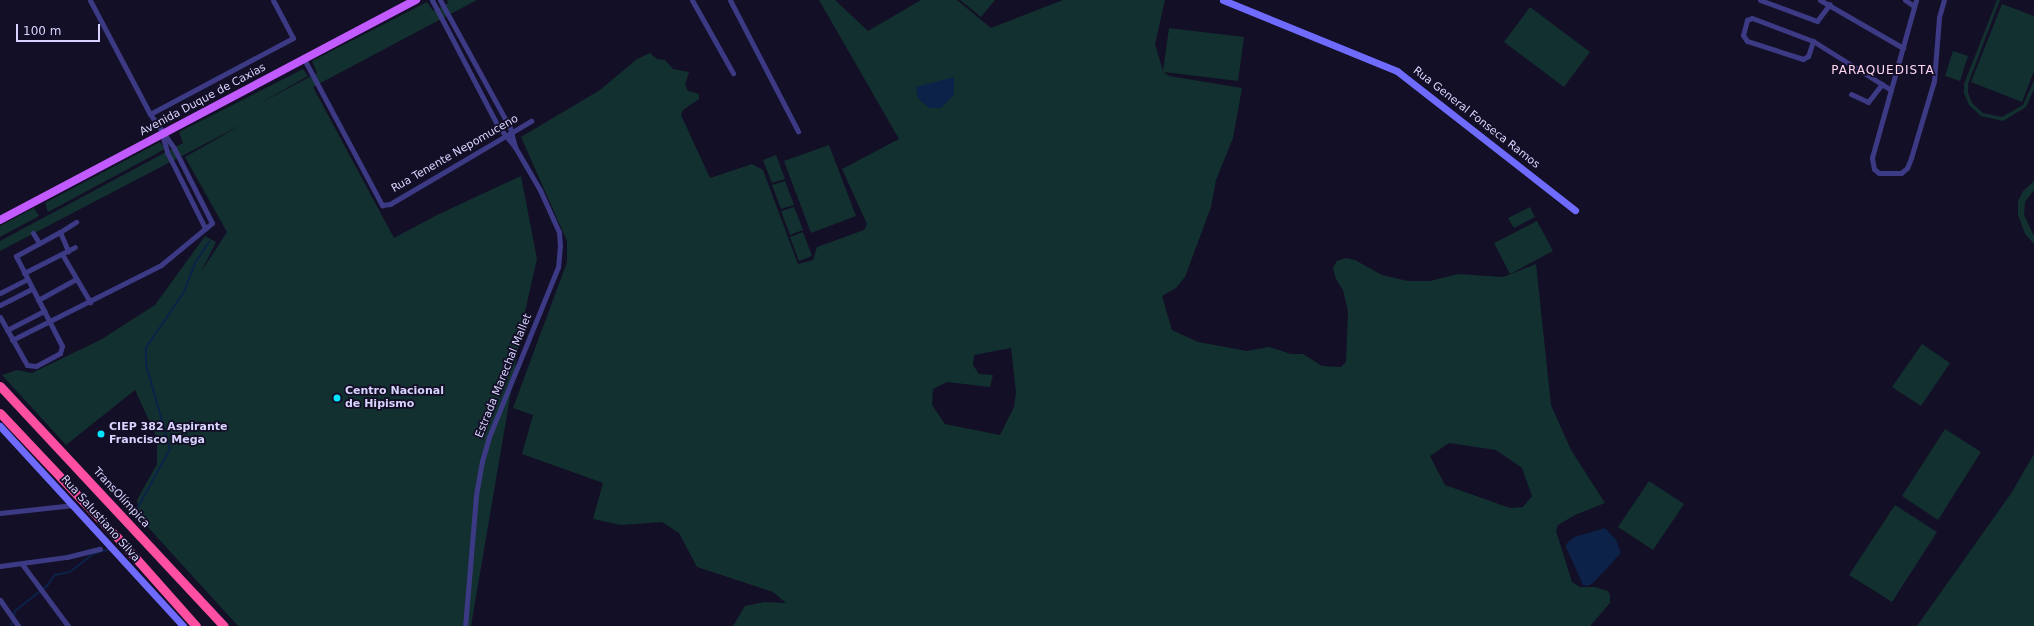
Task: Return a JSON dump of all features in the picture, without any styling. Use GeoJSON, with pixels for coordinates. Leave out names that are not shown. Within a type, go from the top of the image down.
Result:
{"type":"FeatureCollection","features":[{"type":"Feature","properties":{"kind":"highway","name":"TransOlímpica"},"geometry":{"type":"LineString","coordinates":[[0,386],[224,626]]}},
{"type":"Feature","properties":{"kind":"highway"},"geometry":{"type":"LineString","coordinates":[[0,413],[117,537],[196,626]]}},
{"type":"Feature","properties":{"kind":"main road","name":"Avenida Duque de Caxias"},"geometry":{"type":"LineString","coordinates":[[0,220],[416,0]]}},
{"type":"Feature","properties":{"kind":"street"},"geometry":{"type":"LineString","coordinates":[[12,340],[90,302],[165,262],[212,223],[174,148],[162,134],[150,114],[90,0]]}},
{"type":"Feature","properties":{"kind":"street"},"geometry":{"type":"LineString","coordinates":[[150,114],[293,38],[273,0]]}},
{"type":"Feature","properties":{"kind":"street","name":"Estrada Marechal Mallet"},"geometry":{"type":"LineString","coordinates":[[432,0],[505,138],[515,147],[550,210],[559,232],[560,258],[489,437],[482,461],[476,496],[465,626]]}},
{"type":"Feature","properties":{"kind":"street","name":"Estrada Marechal Mallet"},"geometry":{"type":"LineString","coordinates":[[440,0],[513,134],[515,147]]}},
{"type":"Feature","properties":{"kind":"street"},"geometry":{"type":"LineString","coordinates":[[692,0],[733,73]]}},
{"type":"Feature","properties":{"kind":"street"},"geometry":{"type":"LineString","coordinates":[[730,0],[798,131]]}},
{"type":"Feature","properties":{"kind":"street","name":"Rua General Fonseca Ramos"},"geometry":{"type":"LineString","coordinates":[[1223,0],[1397,71],[1575,210]]}},
{"type":"Feature","properties":{"kind":"street"},"geometry":{"type":"LineString","coordinates":[[1760,0],[1817,21],[1830,4]]}},
{"type":"Feature","properties":{"kind":"street"},"geometry":{"type":"LineString","coordinates":[[1820,0],[1830,4],[1903,48]]}},
{"type":"Feature","properties":{"kind":"street"},"geometry":{"type":"LineString","coordinates":[[1905,0],[1915,3],[1872,158],[1874,169],[1879,174],[1886,175],[1901,173],[1907,168],[1911,158],[1934,81],[1939,17],[1944,0]]}},
{"type":"Feature","properties":{"kind":"street"},"geometry":{"type":"LineString","coordinates":[[1813,41],[1808,56],[1803,59],[1747,41],[1743,34],[1747,20],[1752,18],[1813,41],[1891,90]]}},
{"type":"Feature","properties":{"kind":"street","name":"Rua Tenente Nepomuceno"},"geometry":{"type":"LineString","coordinates":[[304,59],[378,202],[382,205],[390,204],[513,134],[531,121]]}},
{"type":"Feature","properties":{"kind":"street"},"geometry":{"type":"LineString","coordinates":[[471,76],[479,72]]}},
{"type":"Feature","properties":{"kind":"street"},"geometry":{"type":"LineString","coordinates":[[1851,94],[1868,102],[1882,84]]}},
{"type":"Feature","properties":{"kind":"street"},"geometry":{"type":"LineString","coordinates":[[162,134],[167,152],[205,228]]}},
{"type":"Feature","properties":{"kind":"street"},"geometry":{"type":"LineString","coordinates":[[0,317],[27,365],[36,366],[63,349],[16,256],[76,222]]}},
{"type":"Feature","properties":{"kind":"street"},"geometry":{"type":"LineString","coordinates":[[60,232],[68,251]]}},
{"type":"Feature","properties":{"kind":"street"},"geometry":{"type":"LineString","coordinates":[[33,233],[39,243]]}},
{"type":"Feature","properties":{"kind":"street"},"geometry":{"type":"LineString","coordinates":[[24,273],[76,247]]}},
{"type":"Feature","properties":{"kind":"street"},"geometry":{"type":"LineString","coordinates":[[62,254],[90,302]]}},
{"type":"Feature","properties":{"kind":"street"},"geometry":{"type":"LineString","coordinates":[[0,293],[27,279]]}},
{"type":"Feature","properties":{"kind":"street"},"geometry":{"type":"LineString","coordinates":[[38,300],[76,279]]}},
{"type":"Feature","properties":{"kind":"street"},"geometry":{"type":"LineString","coordinates":[[0,305],[32,289]]}},
{"type":"Feature","properties":{"kind":"street"},"geometry":{"type":"LineString","coordinates":[[7,330],[44,311]]}},
{"type":"Feature","properties":{"kind":"street","name":"Rua Salustiano Silva"},"geometry":{"type":"LineString","coordinates":[[0,426],[183,625]]}},
{"type":"Feature","properties":{"kind":"street"},"geometry":{"type":"LineString","coordinates":[[0,513],[74,505]]}},
{"type":"Feature","properties":{"kind":"street"},"geometry":{"type":"LineString","coordinates":[[0,566],[74,556],[100,549]]}},
{"type":"Feature","properties":{"kind":"street"},"geometry":{"type":"LineString","coordinates":[[22,564],[68,626]]}},
{"type":"Feature","properties":{"kind":"street"},"geometry":{"type":"LineString","coordinates":[[0,600],[18,626]]}},
{"type":"Feature","properties":{"kind":"green space","name":"Centro Nacional de Hipismo"},"geometry":{"type":"Polygon","coordinates":[[[447,0],[477,0],[313,87],[394,238],[437,215],[521,176],[537,259],[523,321],[471,626],[238,626],[146,525],[141,527],[137,500],[157,464],[157,438],[135,390],[66,445],[2,375],[17,370],[32,373],[102,339],[155,305],[205,236],[216,242],[201,272],[227,232],[185,157],[243,124],[0,251],[0,241],[183,143],[179,132],[303,69],[308,76],[257,105],[317,73],[312,61],[427,2],[433,11],[448,3],[447,0]]]}},
{"type":"Feature","properties":{"kind":"green space"},"geometry":{"type":"Polygon","coordinates":[[[819,0],[835,0],[868,31],[921,0],[957,0],[991,28],[1063,0],[1165,0],[1155,44],[1163,71],[1169,28],[1244,37],[1238,81],[1164,72],[1169,76],[1242,88],[1233,138],[1216,180],[1211,207],[1185,277],[1176,288],[1162,296],[1172,330],[1198,342],[1247,351],[1269,347],[1291,354],[1303,354],[1322,366],[1341,367],[1346,362],[1348,311],[1343,290],[1336,279],[1333,268],[1337,261],[1346,258],[1355,260],[1382,275],[1408,281],[1430,281],[1458,274],[1503,277],[1536,264],[1551,405],[1571,450],[1605,503],[1575,515],[1558,525],[1556,531],[1572,582],[1580,587],[1595,587],[1608,591],[1610,595],[1610,603],[1590,626],[733,626],[745,606],[764,602],[786,603],[773,592],[697,567],[679,533],[662,522],[621,525],[593,519],[603,483],[522,454],[533,415],[513,408],[567,262],[567,241],[521,137],[600,90],[637,59],[650,53],[657,59],[665,60],[673,69],[689,72],[685,85],[688,91],[699,94],[699,99],[683,110],[681,115],[710,178],[752,164],[763,170],[798,264],[813,260],[817,247],[864,230],[867,224],[842,169],[899,139],[819,0]],[[1011,348],[974,355],[973,365],[979,374],[993,375],[990,387],[947,382],[933,389],[932,405],[945,424],[1000,435],[1014,407],[1016,392],[1011,348]],[[1449,443],[1430,456],[1445,485],[1510,508],[1523,507],[1532,496],[1522,468],[1496,450],[1449,443]]]}},
{"type":"Feature","properties":{"kind":"green space"},"geometry":{"type":"Polygon","coordinates":[[[960,0],[995,0],[981,17],[960,0]]]}},
{"type":"Feature","properties":{"kind":"green space"},"geometry":{"type":"Polygon","coordinates":[[[1997,0],[2000,0],[1968,84],[1968,93],[1972,103],[1983,113],[2002,117],[2023,105],[2034,80],[2034,89],[2026,107],[2003,121],[1981,116],[1969,105],[1964,93],[1964,84],[1997,0]]]}},
{"type":"Feature","properties":{"kind":"green space"},"geometry":{"type":"Polygon","coordinates":[[[2002,4],[2034,16],[2034,71],[2022,102],[1971,82],[2002,4]]]}},
{"type":"Feature","properties":{"kind":"green space"},"geometry":{"type":"Polygon","coordinates":[[[1530,7],[1590,52],[1564,87],[1504,42],[1530,7]]]}},
{"type":"Feature","properties":{"kind":"green space"},"geometry":{"type":"Polygon","coordinates":[[[1953,51],[1968,56],[1960,81],[1945,76],[1953,51]]]}},
{"type":"Feature","properties":{"kind":"green space"},"geometry":{"type":"Polygon","coordinates":[[[160,142],[165,149],[48,212],[45,203],[160,142]]]}},
{"type":"Feature","properties":{"kind":"green space"},"geometry":{"type":"Polygon","coordinates":[[[829,145],[856,216],[811,233],[784,161],[829,145]]]}},
{"type":"Feature","properties":{"kind":"green space"},"geometry":{"type":"Polygon","coordinates":[[[776,155],[785,179],[772,183],[763,160],[776,155]]]}},
{"type":"Feature","properties":{"kind":"green space"},"geometry":{"type":"Polygon","coordinates":[[[785,181],[794,205],[781,209],[772,185],[785,181]]]}},
{"type":"Feature","properties":{"kind":"green space"},"geometry":{"type":"Polygon","coordinates":[[[2034,181],[2034,190],[2025,202],[2024,215],[2034,236],[2034,244],[2025,234],[2018,215],[2018,201],[2023,191],[2034,181]]]}},
{"type":"Feature","properties":{"kind":"green space"},"geometry":{"type":"Polygon","coordinates":[[[794,207],[803,230],[790,235],[781,211],[794,207]]]}},
{"type":"Feature","properties":{"kind":"green space"},"geometry":{"type":"Polygon","coordinates":[[[1530,207],[1535,217],[1514,228],[1508,218],[1530,207]]]}},
{"type":"Feature","properties":{"kind":"green space"},"geometry":{"type":"Polygon","coordinates":[[[34,208],[39,216],[0,237],[0,226],[34,208]]]}},
{"type":"Feature","properties":{"kind":"green space"},"geometry":{"type":"Polygon","coordinates":[[[1537,221],[1553,251],[1510,274],[1494,243],[1537,221]]]}},
{"type":"Feature","properties":{"kind":"green space"},"geometry":{"type":"Polygon","coordinates":[[[803,232],[812,256],[799,261],[790,237],[803,232]]]}},
{"type":"Feature","properties":{"kind":"green space"},"geometry":{"type":"Polygon","coordinates":[[[1922,344],[1950,363],[1921,406],[1892,387],[1922,344]]]}},
{"type":"Feature","properties":{"kind":"green space"},"geometry":{"type":"Polygon","coordinates":[[[1945,429],[1981,452],[1938,520],[1902,496],[1945,429]]]}},
{"type":"Feature","properties":{"kind":"green space"},"geometry":{"type":"Polygon","coordinates":[[[2034,454],[2034,626],[1917,626],[2012,492],[2034,454]]]}},
{"type":"Feature","properties":{"kind":"green space"},"geometry":{"type":"Polygon","coordinates":[[[1649,481],[1684,504],[1653,550],[1618,527],[1649,481]]]}},
{"type":"Feature","properties":{"kind":"green space"},"geometry":{"type":"Polygon","coordinates":[[[1895,505],[1937,532],[1892,602],[1849,575],[1895,505]]]}},
{"type":"Feature","properties":{"kind":"water"},"geometry":{"type":"Polygon","coordinates":[[[954,77],[954,95],[941,108],[929,108],[918,98],[916,87],[954,77]]]}},
{"type":"Feature","properties":{"kind":"water"},"geometry":{"type":"Polygon","coordinates":[[[1605,528],[1616,540],[1621,553],[1593,583],[1588,586],[1583,585],[1566,547],[1567,543],[1574,537],[1605,528]]]}},
{"type":"Feature","properties":{"kind":"waterway"},"geometry":{"type":"LineString","coordinates":[[136,511],[170,449],[146,365],[146,348],[184,292],[195,263],[209,242]]}},
{"type":"Feature","properties":{"kind":"waterway"},"geometry":{"type":"LineString","coordinates":[[14,616],[15,611],[47,586],[55,575],[70,572],[93,554],[110,549]]}},
{"type":"Feature","properties":{"kind":"waterway"},"geometry":{"type":"LineString","coordinates":[[11,626],[13,620]]}},
{"type":"Feature","properties":{"kind":"place","name":"Centro Nacional de Hipismo"},"geometry":{"type":"Point","coordinates":[337,398]}},
{"type":"Feature","properties":{"kind":"place","name":"CIEP 382 Aspirante Francisco Mega"},"geometry":{"type":"Point","coordinates":[101,434]}},
{"type":"Feature","properties":{"kind":"district","name":"PARAQUEDISTA"},"geometry":{"type":"Point","coordinates":[1883,71]}}]}
